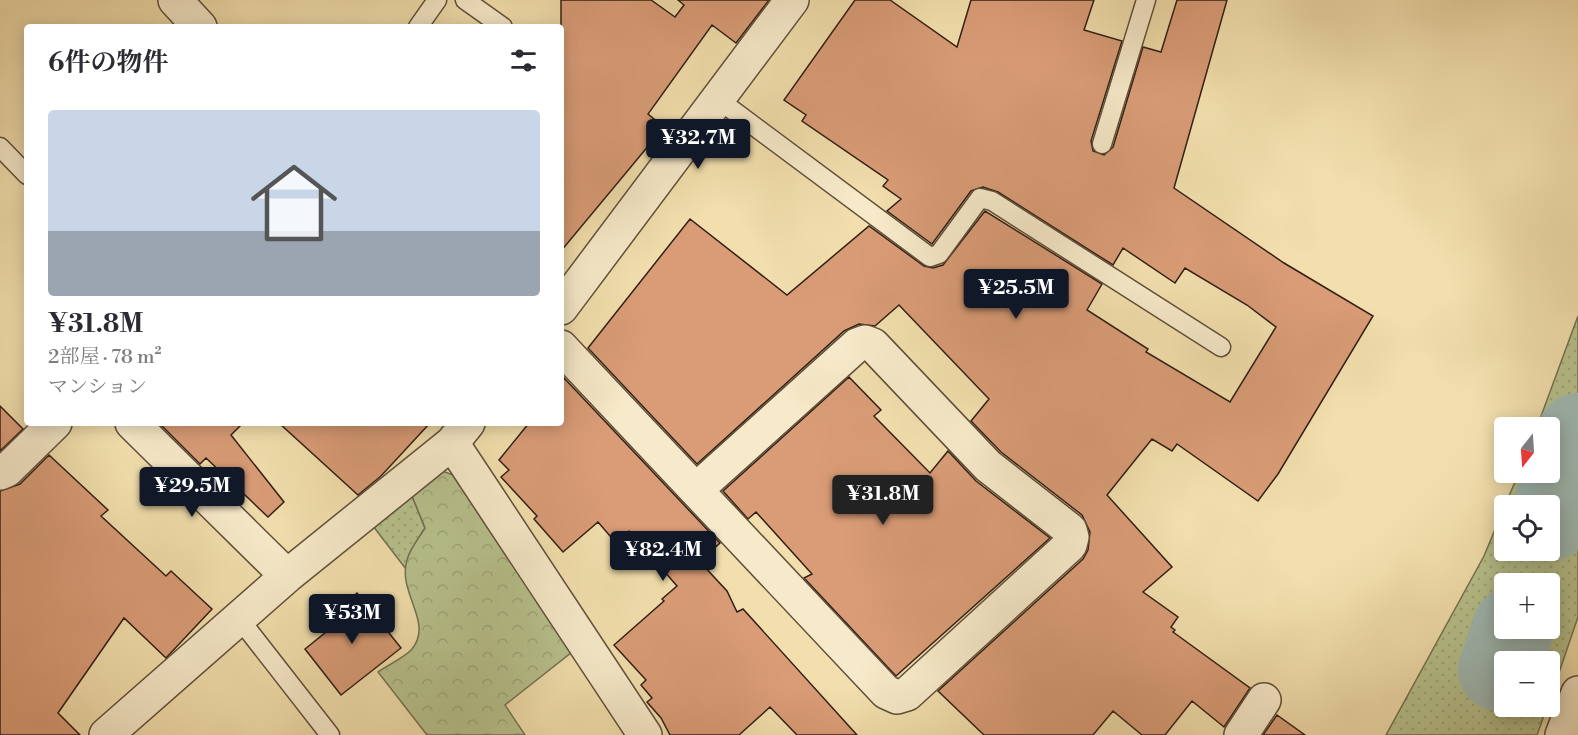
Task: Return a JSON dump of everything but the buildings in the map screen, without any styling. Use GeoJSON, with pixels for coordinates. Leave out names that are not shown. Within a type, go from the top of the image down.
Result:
{"type":"FeatureCollection","features":[{"type":"Feature","properties":{"kind":"street"},"geometry":{"type":"LineString","coordinates":[[564,304],[720,100],[792,0]]}},
{"type":"Feature","properties":{"kind":"street"},"geometry":{"type":"LineString","coordinates":[[177,1],[197,24]]}},
{"type":"Feature","properties":{"kind":"street"},"geometry":{"type":"LineString","coordinates":[[564,349],[886,692],[897,697],[907,694],[1031,581],[1070,545],[1072,537],[1070,530],[988,466],[873,345],[865,342],[857,345],[697,489]]}},
{"type":"Feature","properties":{"kind":"street"},"geometry":{"type":"LineString","coordinates":[[0,473],[7,470],[52,426]]}},
{"type":"Feature","properties":{"kind":"street"},"geometry":{"type":"LineString","coordinates":[[137,426],[287,576]]}},
{"type":"Feature","properties":{"kind":"street"},"geometry":{"type":"LineString","coordinates":[[106,735],[238,617],[460,433],[645,735]]}},
{"type":"Feature","properties":{"kind":"street"},"geometry":{"type":"LineString","coordinates":[[1562,735],[1578,693]]}},
{"type":"Feature","properties":{"kind":"street"},"geometry":{"type":"LineString","coordinates":[[1241,735],[1264,700]]}},
{"type":"Feature","properties":{"kind":"lane"},"geometry":{"type":"LineString","coordinates":[[420,24],[437,0]]}},
{"type":"Feature","properties":{"kind":"lane"},"geometry":{"type":"LineString","coordinates":[[465,0],[499,24]]}},
{"type":"Feature","properties":{"kind":"lane"},"geometry":{"type":"LineString","coordinates":[[1102,144],[1146,0]]}},
{"type":"Feature","properties":{"kind":"lane"},"geometry":{"type":"LineString","coordinates":[[720,100],[930,257],[939,254],[980,198],[992,201],[1221,347]]}},
{"type":"Feature","properties":{"kind":"lane"},"geometry":{"type":"LineString","coordinates":[[0,147],[24,172]]}},
{"type":"Feature","properties":{"kind":"lane"},"geometry":{"type":"LineString","coordinates":[[238,617],[330,735]]}},
{"type":"Feature","properties":{"kind":"green space"},"geometry":{"type":"Polygon","coordinates":[[[1578,316],[1578,617],[1560,670],[1560,651],[1494,651],[1494,717],[1543,717],[1537,735],[1386,735],[1484,556],[1494,532],[1494,561],[1560,561],[1560,495],[1509,495],[1515,483],[1560,483],[1560,417],[1541,417],[1578,316]]]}},
{"type":"Feature","properties":{"kind":"green space"},"geometry":{"type":"Polygon","coordinates":[[[442,471],[462,478],[572,652],[505,705],[525,735],[427,735],[378,672],[409,652],[418,639],[419,628],[405,572],[410,551],[425,528],[410,491],[442,471]]]}},
{"type":"Feature","properties":{"kind":"green space"},"geometry":{"type":"Polygon","coordinates":[[[410,491],[425,528],[411,551],[406,569],[373,526],[410,491]]]}},
{"type":"Feature","properties":{"kind":"waterway"},"geometry":{"type":"LineString","coordinates":[[1558,495],[1578,434]]}},
{"type":"Feature","properties":{"kind":"waterway"},"geometry":{"type":"LineString","coordinates":[[1505,651],[1509,639]]}}]}
